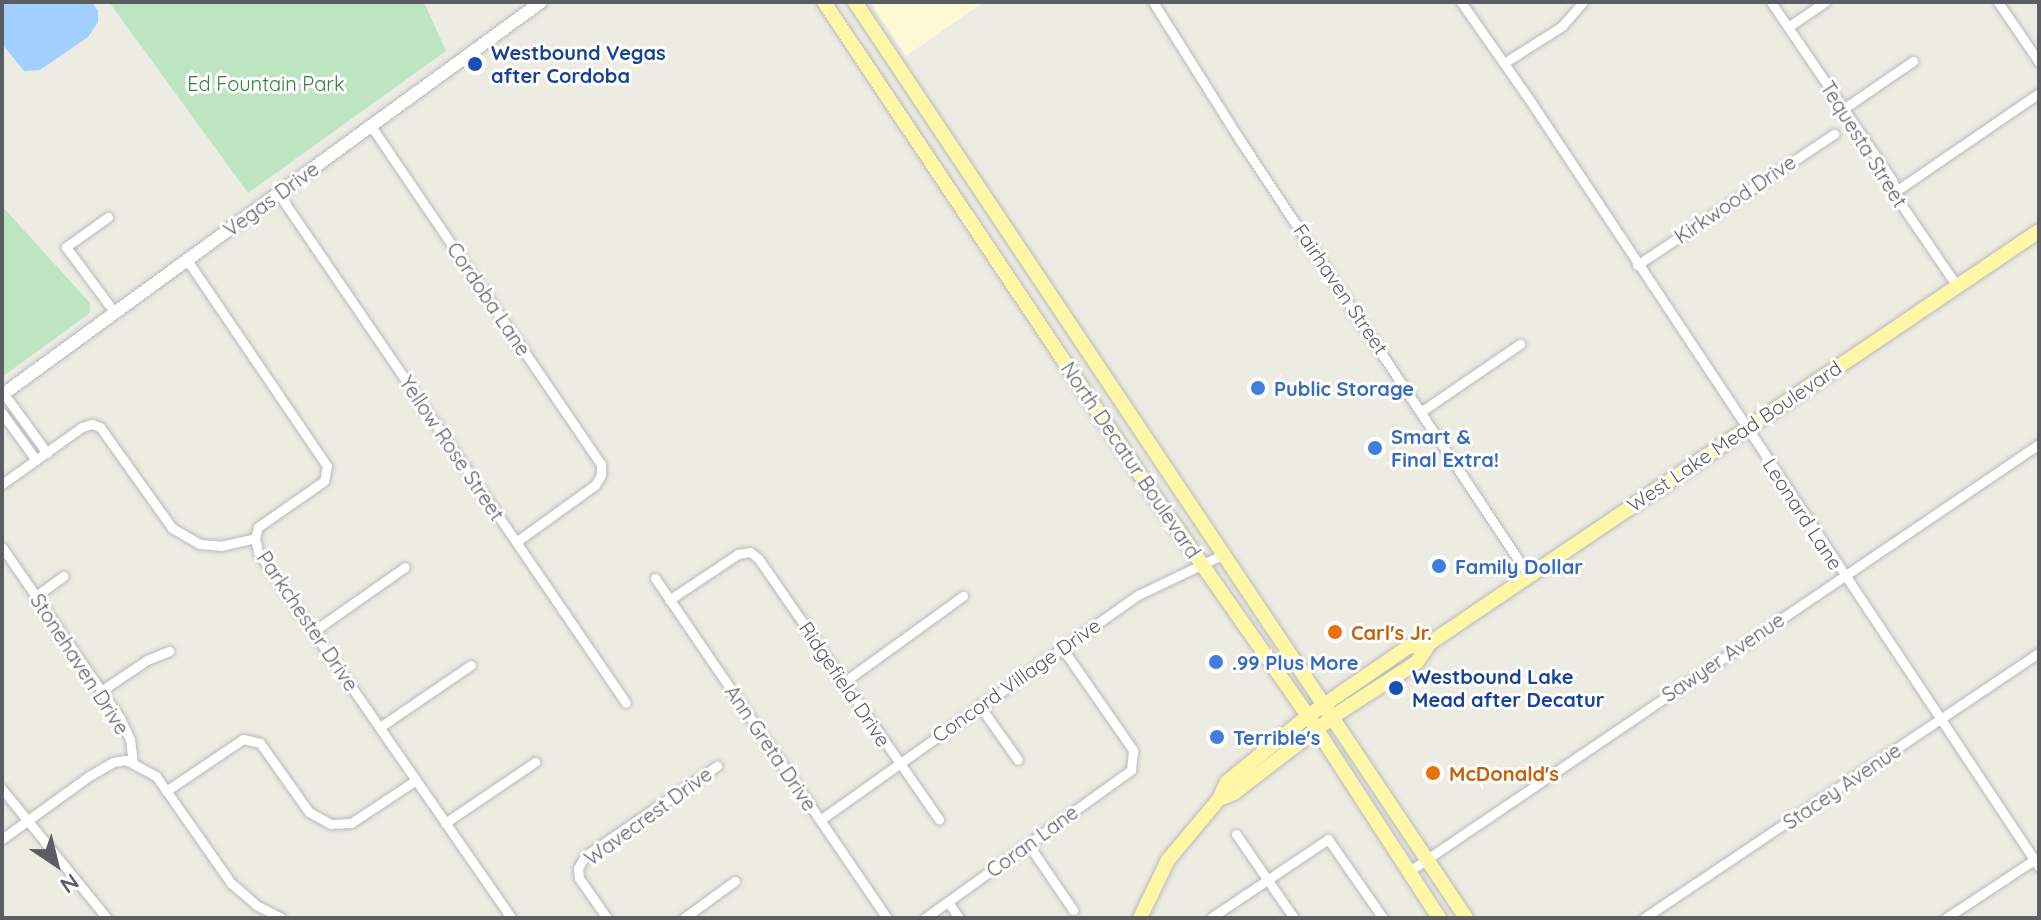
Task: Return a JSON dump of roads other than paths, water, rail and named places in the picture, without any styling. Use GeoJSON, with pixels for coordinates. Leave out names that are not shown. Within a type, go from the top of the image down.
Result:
{"type":"FeatureCollection","features":[{"type":"Feature","properties":{"kind":"main road","name":"Vegas Drive"},"geometry":{"type":"LineString","coordinates":[[3,395],[541,2]]}},
{"type":"Feature","properties":{"kind":"main road","name":"North Decatur Boulevard"},"geometry":{"type":"LineString","coordinates":[[824,2],[1093,405],[1312,722],[1439,918]]}},
{"type":"Feature","properties":{"kind":"main road","name":"North Decatur Boulevard"},"geometry":{"type":"LineString","coordinates":[[855,2],[1466,918]]}},
{"type":"Feature","properties":{"kind":"main road"},"geometry":{"type":"LineString","coordinates":[[847,37],[869,23]]}},
{"type":"Feature","properties":{"kind":"main road"},"geometry":{"type":"LineString","coordinates":[[981,236],[1000,223]]}},
{"type":"Feature","properties":{"kind":"main road","name":"West Lake Mead Boulevard"},"geometry":{"type":"LineString","coordinates":[[1140,918],[1168,860],[1219,799],[1227,782],[1330,710],[1408,647],[1430,643],[2039,231]]}},
{"type":"Feature","properties":{"kind":"main road"},"geometry":{"type":"LineString","coordinates":[[1093,405],[1114,390]]}},
{"type":"Feature","properties":{"kind":"street","name":"Fairhaven Street"},"geometry":{"type":"LineString","coordinates":[[1153,2],[1240,140],[1529,576]]}},
{"type":"Feature","properties":{"kind":"street","name":"Leonard Lane"},"geometry":{"type":"LineString","coordinates":[[1461,2],[2037,861]]}},
{"type":"Feature","properties":{"kind":"street"},"geometry":{"type":"LineString","coordinates":[[1504,63],[1562,26],[1583,2]]}},
{"type":"Feature","properties":{"kind":"street","name":"Tequesta Street"},"geometry":{"type":"LineString","coordinates":[[1771,2],[1957,286]]}},
{"type":"Feature","properties":{"kind":"street"},"geometry":{"type":"LineString","coordinates":[[1788,27],[1825,2]]}},
{"type":"Feature","properties":{"kind":"street"},"geometry":{"type":"LineString","coordinates":[[1998,2],[2039,62]]}},
{"type":"Feature","properties":{"kind":"street"},"geometry":{"type":"LineString","coordinates":[[1843,109],[1913,61]]}},
{"type":"Feature","properties":{"kind":"street"},"geometry":{"type":"LineString","coordinates":[[1896,191],[2039,93]]}},
{"type":"Feature","properties":{"kind":"street","name":"Cordoba Lane"},"geometry":{"type":"LineString","coordinates":[[371,126],[601,464],[601,475],[595,485],[516,542]]}},
{"type":"Feature","properties":{"kind":"street","name":"Kirkwood Drive"},"geometry":{"type":"LineString","coordinates":[[1637,265],[1834,134]]}},
{"type":"Feature","properties":{"kind":"street","name":"Yellow Rose Street"},"geometry":{"type":"LineString","coordinates":[[278,193],[626,703]]}},
{"type":"Feature","properties":{"kind":"street"},"geometry":{"type":"LineString","coordinates":[[108,217],[66,247],[115,313]]}},
{"type":"Feature","properties":{"kind":"street","name":"Parkchester Drive"},"geometry":{"type":"LineString","coordinates":[[187,260],[327,466],[324,481],[258,527],[255,538],[258,552],[511,918]]}},
{"type":"Feature","properties":{"kind":"street"},"geometry":{"type":"LineString","coordinates":[[1422,411],[1520,344]]}},
{"type":"Feature","properties":{"kind":"street"},"geometry":{"type":"LineString","coordinates":[[3,395],[47,453]]}},
{"type":"Feature","properties":{"kind":"street"},"geometry":{"type":"LineString","coordinates":[[2,413],[36,460]]}},
{"type":"Feature","properties":{"kind":"street"},"geometry":{"type":"LineString","coordinates":[[2,484],[82,427],[92,424],[100,427],[172,528],[200,544],[221,546],[255,538]]}},
{"type":"Feature","properties":{"kind":"street","name":"Sawyer Avenue"},"geometry":{"type":"LineString","coordinates":[[1408,872],[2039,444]]}},
{"type":"Feature","properties":{"kind":"street","name":"Stonehaven Drive"},"geometry":{"type":"LineString","coordinates":[[2,547],[101,691],[130,739],[133,762],[156,776],[231,883],[256,905],[281,918]]}},
{"type":"Feature","properties":{"kind":"street","name":"Ridgefield Drive"},"geometry":{"type":"LineString","coordinates":[[669,600],[738,554],[750,552],[758,558],[939,819]]}},
{"type":"Feature","properties":{"kind":"street","name":"Concord Village Drive"},"geometry":{"type":"LineString","coordinates":[[820,820],[1138,595],[1222,555]]}},
{"type":"Feature","properties":{"kind":"street"},"geometry":{"type":"LineString","coordinates":[[314,631],[405,567]]}},
{"type":"Feature","properties":{"kind":"street"},"geometry":{"type":"LineString","coordinates":[[36,596],[64,576]]}},
{"type":"Feature","properties":{"kind":"street","name":"Ann Greta Drive"},"geometry":{"type":"LineString","coordinates":[[655,578],[887,918]]}},
{"type":"Feature","properties":{"kind":"street"},"geometry":{"type":"LineString","coordinates":[[844,682],[963,596]]}},
{"type":"Feature","properties":{"kind":"street","name":"Coran Lane"},"geometry":{"type":"LineString","coordinates":[[925,918],[1131,770],[1133,750],[1062,648]]}},
{"type":"Feature","properties":{"kind":"street"},"geometry":{"type":"LineString","coordinates":[[101,691],[147,660],[169,651]]}},
{"type":"Feature","properties":{"kind":"street","name":"Stacey Avenue"},"geometry":{"type":"LineString","coordinates":[[1644,918],[2039,653]]}},
{"type":"Feature","properties":{"kind":"street"},"geometry":{"type":"LineString","coordinates":[[380,727],[471,665]]}},
{"type":"Feature","properties":{"kind":"street"},"geometry":{"type":"LineString","coordinates":[[979,705],[1018,760]]}},
{"type":"Feature","properties":{"kind":"street"},"geometry":{"type":"LineString","coordinates":[[166,791],[243,739],[260,743],[309,812],[331,824],[351,823],[416,780]]}},
{"type":"Feature","properties":{"kind":"street"},"geometry":{"type":"LineString","coordinates":[[2,839],[113,762],[133,762]]}},
{"type":"Feature","properties":{"kind":"street"},"geometry":{"type":"LineString","coordinates":[[445,823],[535,762]]}},
{"type":"Feature","properties":{"kind":"street","name":"Wavecrest Drive"},"geometry":{"type":"LineString","coordinates":[[607,918],[579,878],[578,868],[585,856],[717,766]]}},
{"type":"Feature","properties":{"kind":"street"},"geometry":{"type":"LineString","coordinates":[[2,789],[26,821],[69,867],[107,918]]}},
{"type":"Feature","properties":{"kind":"street"},"geometry":{"type":"LineString","coordinates":[[1236,834],[1294,918]]}},
{"type":"Feature","properties":{"kind":"street"},"geometry":{"type":"LineString","coordinates":[[1212,917],[1328,839],[1383,918]]}},
{"type":"Feature","properties":{"kind":"street"},"geometry":{"type":"LineString","coordinates":[[1028,844],[1073,910]]}},
{"type":"Feature","properties":{"kind":"street"},"geometry":{"type":"LineString","coordinates":[[1946,918],[2037,861]]}},
{"type":"Feature","properties":{"kind":"street"},"geometry":{"type":"LineString","coordinates":[[684,918],[735,881]]}},
{"type":"Feature","properties":{"kind":"street"},"geometry":{"type":"LineString","coordinates":[[948,902],[959,918]]}},
{"type":"Feature","properties":{"kind":"water"},"geometry":{"type":"Polygon","coordinates":[[[2,2],[92,2],[98,11],[98,22],[88,37],[40,70],[24,71],[2,44],[2,2]]]}},
{"type":"Feature","properties":{"kind":"place","name":"Westbound Vegas after Cordoba"},"geometry":{"type":"Point","coordinates":[475,64]}},
{"type":"Feature","properties":{"kind":"place","name":"Public Storage"},"geometry":{"type":"Point","coordinates":[1258,388]}},
{"type":"Feature","properties":{"kind":"place","name":"Smart & Final Extra!"},"geometry":{"type":"Point","coordinates":[1375,448]}},
{"type":"Feature","properties":{"kind":"place","name":"Family Dollar"},"geometry":{"type":"Point","coordinates":[1439,566]}},
{"type":"Feature","properties":{"kind":"place","name":"Carl's Jr."},"geometry":{"type":"Point","coordinates":[1335,632]}},
{"type":"Feature","properties":{"kind":"place","name":".99 Plus More"},"geometry":{"type":"Point","coordinates":[1216,662]}},
{"type":"Feature","properties":{"kind":"place","name":"Westbound Lake Mead after Decatur"},"geometry":{"type":"Point","coordinates":[1396,688]}},
{"type":"Feature","properties":{"kind":"place","name":"Terrible's"},"geometry":{"type":"Point","coordinates":[1217,737]}},
{"type":"Feature","properties":{"kind":"place","name":"McDonald's"},"geometry":{"type":"Point","coordinates":[1433,773]}},
{"type":"Feature","properties":{"kind":"park label","name":"Ed Fountain Park"},"geometry":{"type":"Point","coordinates":[266,83]}}]}
